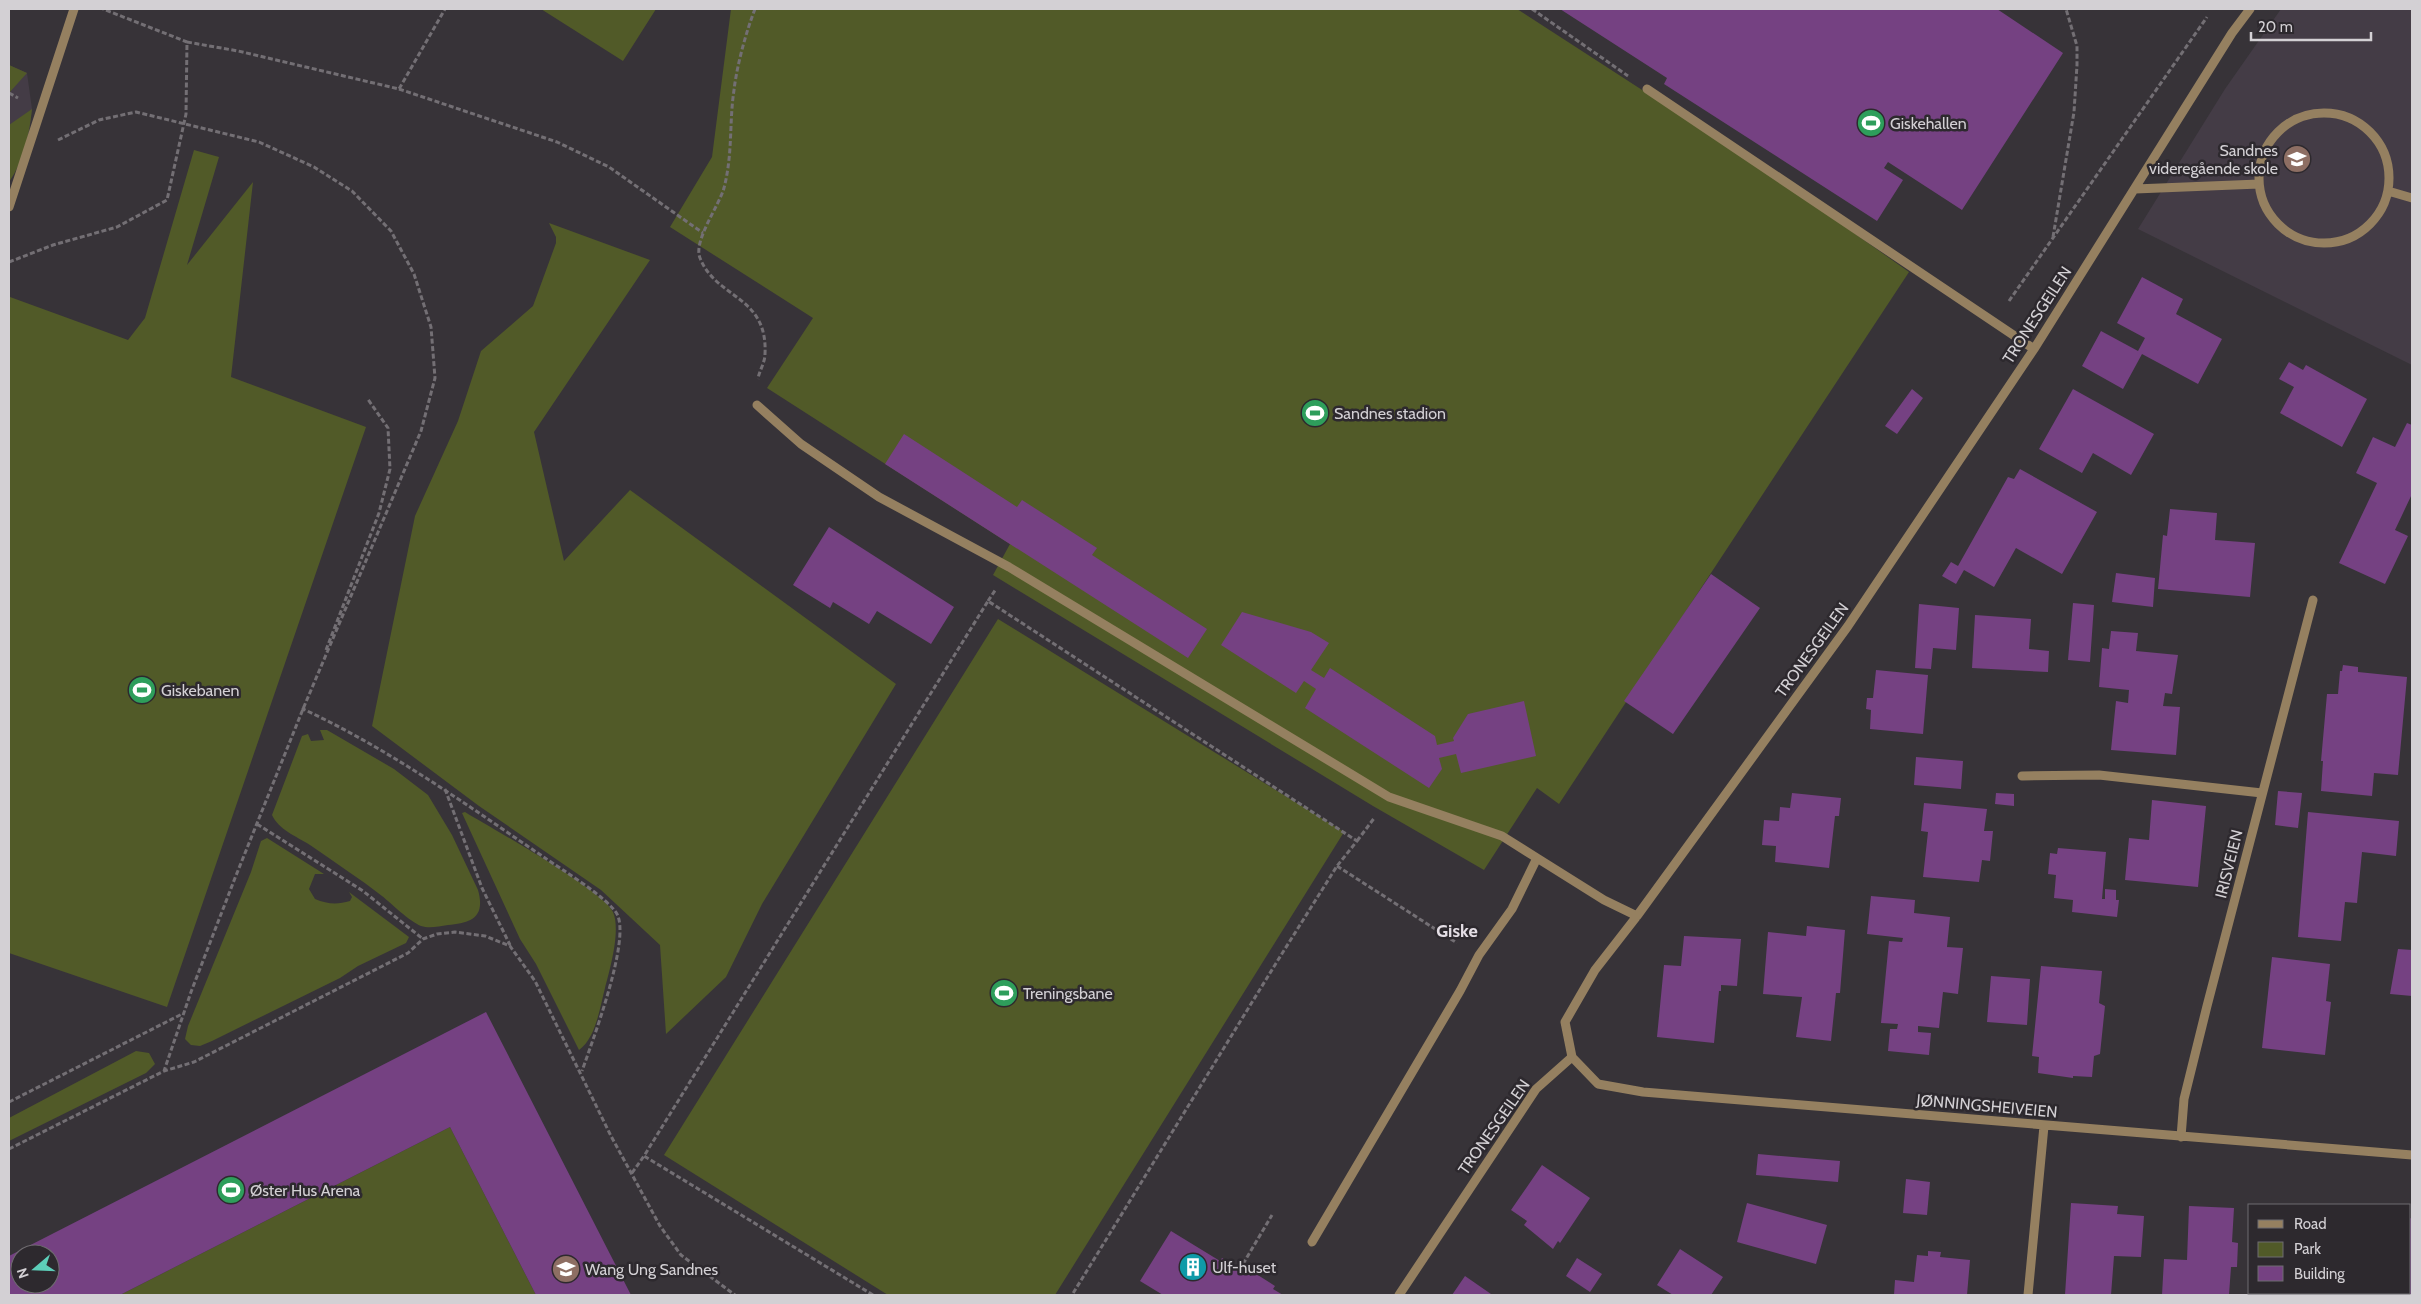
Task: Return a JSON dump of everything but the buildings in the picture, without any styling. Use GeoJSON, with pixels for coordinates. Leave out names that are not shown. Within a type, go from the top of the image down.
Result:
{"type":"FeatureCollection","features":[{"type":"Feature","properties":{"kind":"street"},"geometry":{"type":"LineString","coordinates":[[9,207],[74,9]]}},
{"type":"Feature","properties":{"kind":"street","name":"TRONESGEILEN"},"geometry":{"type":"LineString","coordinates":[[1399,1295],[1536,1089],[1572,1057],[1565,1022],[1595,970],[1637,916],[1848,626],[2034,348],[2232,33],[2250,9]]}},
{"type":"Feature","properties":{"kind":"street"},"geometry":{"type":"LineString","coordinates":[[1647,90],[2034,348]]}},
{"type":"Feature","properties":{"kind":"street"},"geometry":{"type":"LineString","coordinates":[[2316,114],[2336,114],[2354,121],[2371,134],[2383,150],[2388,170],[2388,191],[2381,210],[2368,226],[2351,238],[2331,244],[2317,243],[2290,235],[2275,222],[2264,204],[2259,184],[2260,164],[2264,152],[2280,130],[2296,119],[2316,114]]}},
{"type":"Feature","properties":{"kind":"street"},"geometry":{"type":"LineString","coordinates":[[2134,189],[2259,184]]}},
{"type":"Feature","properties":{"kind":"street"},"geometry":{"type":"LineString","coordinates":[[2388,191],[2412,198]]}},
{"type":"Feature","properties":{"kind":"street"},"geometry":{"type":"LineString","coordinates":[[756,405],[801,444],[879,497],[1009,567],[1389,796],[1502,836],[1604,900],[1637,916]]}},
{"type":"Feature","properties":{"kind":"street","name":"IRISVEIEN"},"geometry":{"type":"LineString","coordinates":[[2181,1136],[2184,1099],[2262,793],[2314,600]]}},
{"type":"Feature","properties":{"kind":"street"},"geometry":{"type":"LineString","coordinates":[[2022,776],[2099,775],[2262,793]]}},
{"type":"Feature","properties":{"kind":"street"},"geometry":{"type":"LineString","coordinates":[[1312,1242],[1460,991],[1479,955],[1512,909],[1537,858]]}},
{"type":"Feature","properties":{"kind":"street","name":"JØNNINGSHEIVEIEN"},"geometry":{"type":"LineString","coordinates":[[1572,1057],[1598,1084],[1643,1092],[2412,1155]]}},
{"type":"Feature","properties":{"kind":"street"},"geometry":{"type":"LineString","coordinates":[[2028,1295],[2044,1126]]}},
{"type":"Feature","properties":{"kind":"path"},"geometry":{"type":"LineString","coordinates":[[103,9],[187,42],[238,51],[399,89],[557,142],[609,168],[703,233]]}},
{"type":"Feature","properties":{"kind":"path"},"geometry":{"type":"LineString","coordinates":[[399,89],[444,9]]}},
{"type":"Feature","properties":{"kind":"path"},"geometry":{"type":"LineString","coordinates":[[755,9],[734,90],[730,163],[720,200],[703,233],[699,256],[709,274],[740,298],[758,316],[765,336],[765,357],[759,374],[756,405]]}},
{"type":"Feature","properties":{"kind":"path"},"geometry":{"type":"LineString","coordinates":[[1532,9],[1647,90]]}},
{"type":"Feature","properties":{"kind":"path"},"geometry":{"type":"LineString","coordinates":[[2052,238],[2074,112],[2077,66],[2077,46],[2066,9]]}},
{"type":"Feature","properties":{"kind":"path"},"geometry":{"type":"LineString","coordinates":[[1995,322],[2207,16]]}},
{"type":"Feature","properties":{"kind":"path"},"geometry":{"type":"LineString","coordinates":[[9,262],[53,245],[117,227],[167,200],[185,124],[187,42]]}},
{"type":"Feature","properties":{"kind":"path"},"geometry":{"type":"LineString","coordinates":[[24,160],[54,141],[99,120],[136,112],[259,142],[314,167],[352,191],[391,231],[414,274],[432,327],[435,378],[421,431],[303,709]]}},
{"type":"Feature","properties":{"kind":"path"},"geometry":{"type":"LineString","coordinates":[[164,1071],[184,1013],[379,513],[390,469],[388,428],[367,398]]}},
{"type":"Feature","properties":{"kind":"path"},"geometry":{"type":"LineString","coordinates":[[632,1174],[988,601],[1357,841],[1337,866],[1072,1295]]}},
{"type":"Feature","properties":{"kind":"path"},"geometry":{"type":"LineString","coordinates":[[303,709],[351,731],[445,788],[592,891],[617,914],[620,933],[613,973],[582,1072]]}},
{"type":"Feature","properties":{"kind":"path"},"geometry":{"type":"LineString","coordinates":[[445,788],[482,888],[510,946],[535,981],[660,1226],[681,1255],[735,1295]]}},
{"type":"Feature","properties":{"kind":"path"},"geometry":{"type":"LineString","coordinates":[[257,824],[363,891],[423,939]]}},
{"type":"Feature","properties":{"kind":"path"},"geometry":{"type":"LineString","coordinates":[[1337,866],[1443,936],[1479,955]]}},
{"type":"Feature","properties":{"kind":"path"},"geometry":{"type":"LineString","coordinates":[[9,1149],[164,1071],[202,1058],[408,953],[423,939],[437,934],[473,934],[510,946]]}},
{"type":"Feature","properties":{"kind":"path"},"geometry":{"type":"LineString","coordinates":[[9,1102],[184,1013]]}},
{"type":"Feature","properties":{"kind":"path"},"geometry":{"type":"LineString","coordinates":[[644,1156],[873,1295]]}},
{"type":"Feature","properties":{"kind":"path"},"geometry":{"type":"LineString","coordinates":[[1243,1264],[1272,1215]]}},
{"type":"Feature","properties":{"kind":"shaded area","name":"Sandnes videregående skole"},"geometry":{"type":"Polygon","coordinates":[[[2281,9],[2412,9],[2412,365],[2138,229],[2225,89],[2281,9]]]}},
{"type":"Feature","properties":{"kind":"shaded area"},"geometry":{"type":"Polygon","coordinates":[[[9,65],[27,73],[32,109],[29,134],[9,182],[9,65]]]}},
{"type":"Feature","properties":{"kind":"green space"},"geometry":{"type":"Polygon","coordinates":[[[541,9],[656,9],[623,61],[541,9]]]}},
{"type":"Feature","properties":{"kind":"green space"},"geometry":{"type":"Polygon","coordinates":[[[731,9],[1517,9],[1758,165],[1909,272],[1559,804],[1537,788],[1484,870],[1373,806],[993,575],[1010,544],[767,388],[813,318],[670,227],[712,157],[731,9]]]}},
{"type":"Feature","properties":{"kind":"green space"},"geometry":{"type":"Polygon","coordinates":[[[9,65],[27,73],[9,93],[9,65]]]}},
{"type":"Feature","properties":{"kind":"green space"},"geometry":{"type":"Polygon","coordinates":[[[32,109],[25,147],[9,182],[9,125],[32,109]]]}},
{"type":"Feature","properties":{"kind":"green space","name":"Giskebanen"},"geometry":{"type":"Polygon","coordinates":[[[194,150],[219,157],[187,265],[253,182],[231,377],[366,427],[167,1007],[9,953],[9,301],[10,297],[128,340],[145,318],[194,150]]]}},
{"type":"Feature","properties":{"kind":"green space"},"geometry":{"type":"Polygon","coordinates":[[[549,223],[650,260],[534,432],[564,561],[630,490],[896,684],[762,904],[726,977],[666,1034],[660,945],[601,890],[479,806],[372,726],[415,516],[458,421],[481,351],[533,306],[556,243],[556,237],[549,223]]]}},
{"type":"Feature","properties":{"kind":"green space","name":"Treningsbane"},"geometry":{"type":"Polygon","coordinates":[[[998,619],[1344,832],[1055,1295],[888,1295],[664,1155],[998,619]]]}},
{"type":"Feature","properties":{"kind":"green space"},"geometry":{"type":"Polygon","coordinates":[[[320,730],[327,730],[394,769],[428,795],[452,835],[478,890],[480,907],[474,917],[463,923],[456,924],[424,927],[416,924],[355,876],[279,825],[272,815],[302,736],[308,734],[311,741],[324,740],[320,730]]]}},
{"type":"Feature","properties":{"kind":"green space"},"geometry":{"type":"Polygon","coordinates":[[[465,812],[569,875],[605,902],[613,912],[616,929],[614,950],[599,1013],[590,1038],[579,1050],[536,964],[520,939],[462,813],[465,812]]]}},
{"type":"Feature","properties":{"kind":"green space"},"geometry":{"type":"Polygon","coordinates":[[[267,838],[324,874],[315,874],[309,889],[315,899],[324,902],[341,903],[350,901],[352,897],[349,892],[409,937],[406,943],[358,966],[340,978],[212,1041],[200,1046],[191,1045],[185,1039],[188,1026],[251,872],[261,841],[267,838]]]}},
{"type":"Feature","properties":{"kind":"green space"},"geometry":{"type":"Polygon","coordinates":[[[136,1051],[149,1053],[155,1064],[146,1073],[9,1141],[9,1118],[136,1051]]]}},
{"type":"Feature","properties":{"kind":"green space","name":"Øster Hus Arena"},"geometry":{"type":"Polygon","coordinates":[[[450,1127],[536,1295],[120,1295],[450,1127]]]}},
{"type":"Feature","properties":{"kind":"place","name":"Giskehallen"},"geometry":{"type":"Point","coordinates":[1871,123]}},
{"type":"Feature","properties":{"kind":"place","name":"Sandnes videregående skole"},"geometry":{"type":"Point","coordinates":[2297,159]}},
{"type":"Feature","properties":{"kind":"place","name":"Sandnes stadion"},"geometry":{"type":"Point","coordinates":[1315,413]}},
{"type":"Feature","properties":{"kind":"place","name":"Giskebanen"},"geometry":{"type":"Point","coordinates":[142,690]}},
{"type":"Feature","properties":{"kind":"place","name":"Treningsbane"},"geometry":{"type":"Point","coordinates":[1004,993]}},
{"type":"Feature","properties":{"kind":"place","name":"Øster Hus Arena"},"geometry":{"type":"Point","coordinates":[231,1190]}},
{"type":"Feature","properties":{"kind":"place","name":"Ulf-huset"},"geometry":{"type":"Point","coordinates":[1193,1267]}},
{"type":"Feature","properties":{"kind":"place","name":"Wang Ung Sandnes"},"geometry":{"type":"Point","coordinates":[566,1269]}},
{"type":"Feature","properties":{"kind":"district","name":"Giske"},"geometry":{"type":"Point","coordinates":[1457,931]}}]}
